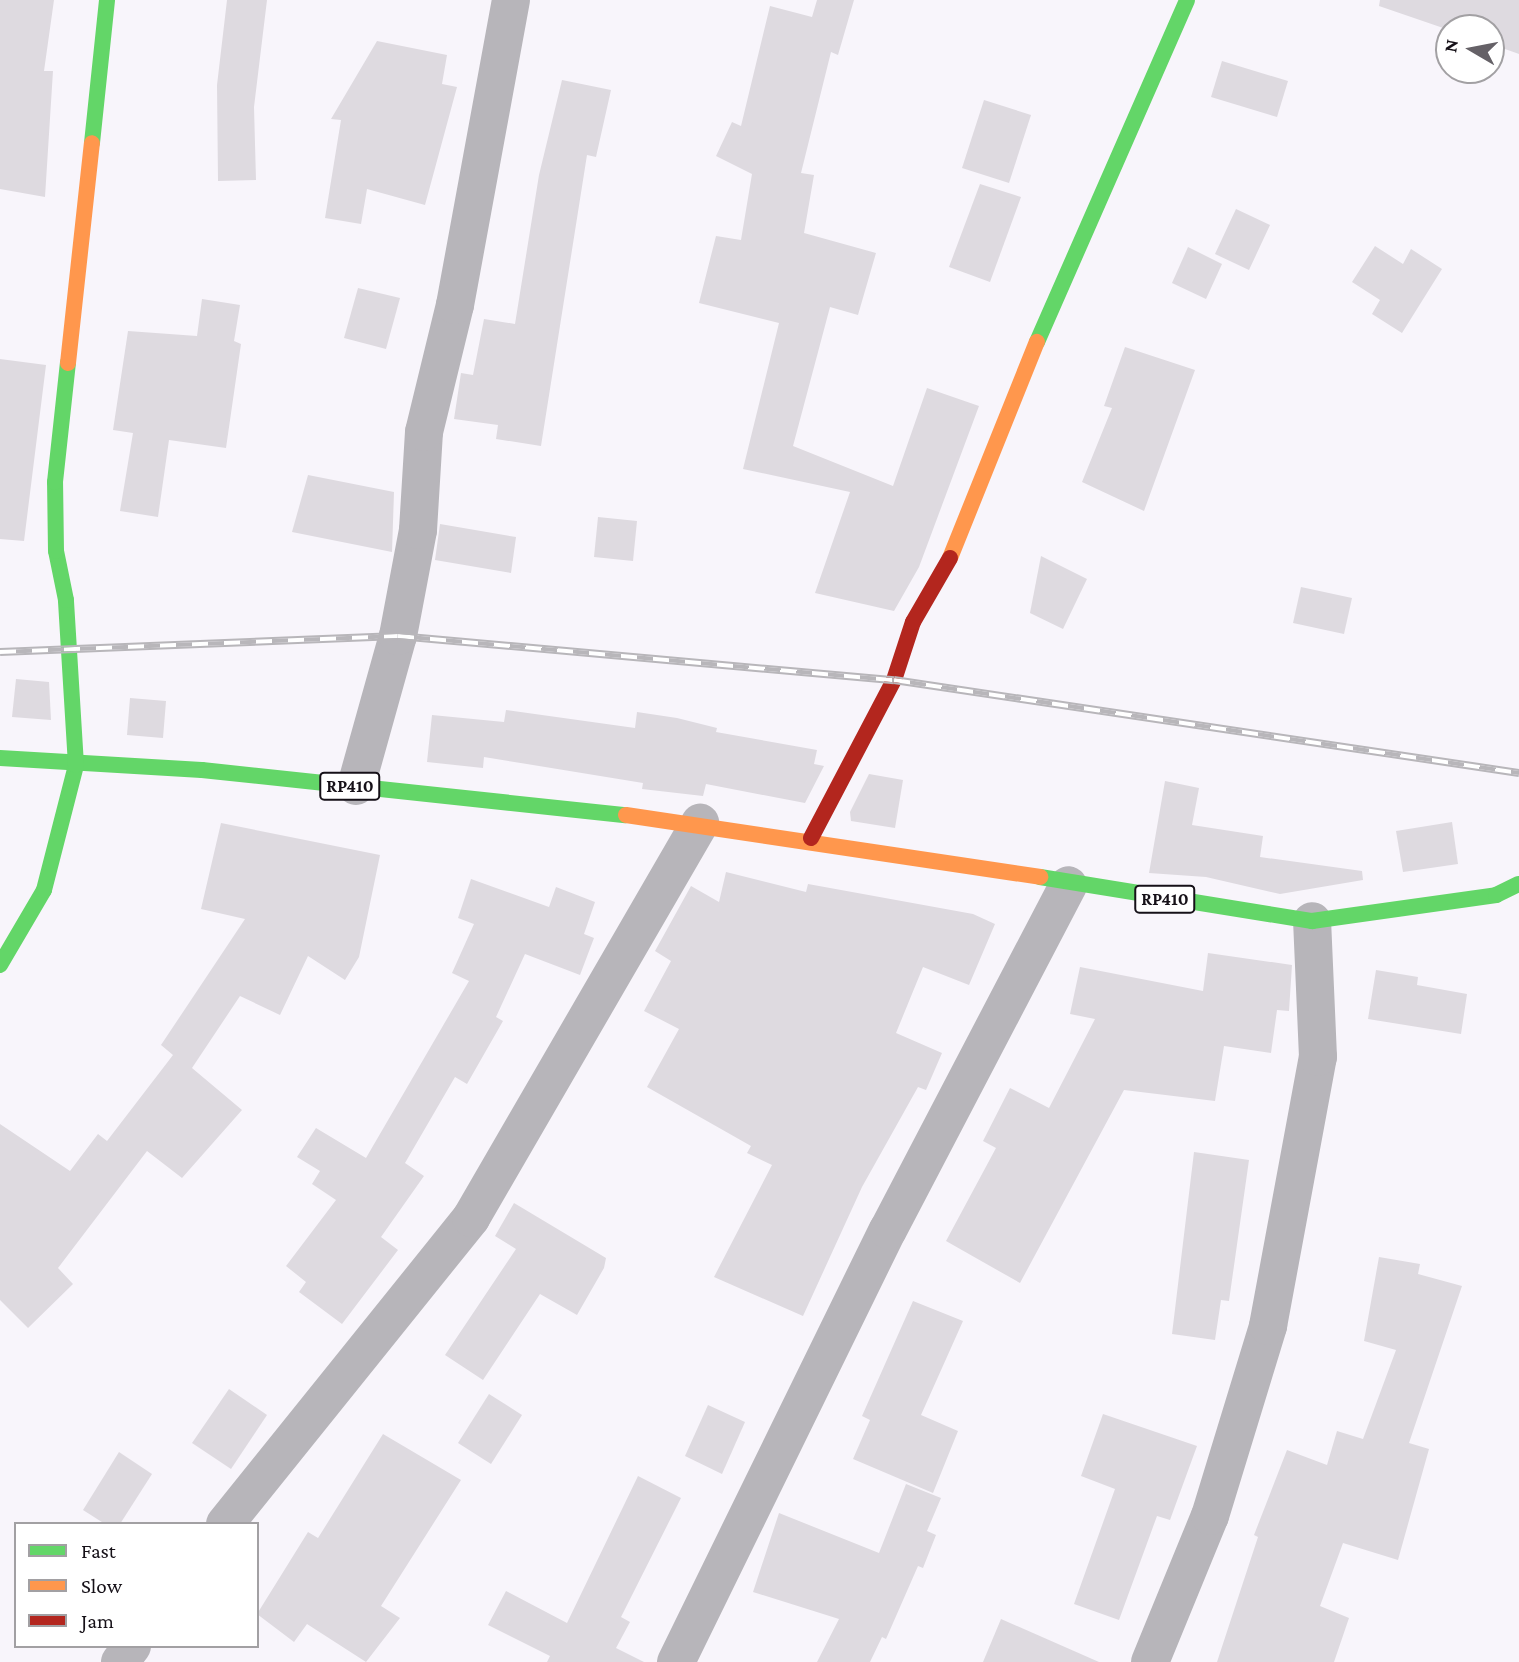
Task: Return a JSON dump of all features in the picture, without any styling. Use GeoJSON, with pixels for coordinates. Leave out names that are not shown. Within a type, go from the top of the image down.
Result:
{"type":"FeatureCollection","features":[{"type":"Feature","properties":{"kind":"street"},"geometry":{"type":"LineString","coordinates":[[0,964],[44,890],[76,765],[55,482],[107,0]]}},
{"type":"Feature","properties":{"kind":"street"},"geometry":{"type":"LineString","coordinates":[[356,786],[398,636],[418,530],[424,432],[454,304],[511,0]]}},
{"type":"Feature","properties":{"kind":"street"},"geometry":{"type":"LineString","coordinates":[[811,838],[894,680],[913,622],[951,556],[1076,246],[1187,0]]}},
{"type":"Feature","properties":{"kind":"street","name":"RP410"},"geometry":{"type":"LineString","coordinates":[[0,758],[76,765],[202,770],[700,823],[811,838],[1068,885],[1312,920],[1496,895],[1519,884]]}},
{"type":"Feature","properties":{"kind":"street"},"geometry":{"type":"LineString","coordinates":[[227,1522],[471,1218],[700,823]]}},
{"type":"Feature","properties":{"kind":"street"},"geometry":{"type":"LineString","coordinates":[[676,1662],[888,1230],[1068,885]]}},
{"type":"Feature","properties":{"kind":"street"},"geometry":{"type":"LineString","coordinates":[[1150,1662],[1210,1517],[1268,1326],[1318,1057],[1312,920]]}},
{"type":"Feature","properties":{"kind":"building"},"geometry":{"type":"Polygon","coordinates":[[[0,0],[54,0],[44,71],[53,71],[45,197],[0,189],[0,0]]]}},
{"type":"Feature","properties":{"kind":"building"},"geometry":{"type":"Polygon","coordinates":[[[227,0],[267,0],[254,107],[256,180],[218,181],[217,85],[227,0]]]}},
{"type":"Feature","properties":{"kind":"building"},"geometry":{"type":"Polygon","coordinates":[[[817,0],[854,0],[838,55],[831,52],[801,173],[814,175],[804,233],[876,253],[858,315],[830,307],[793,446],[893,486],[927,388],[979,406],[919,567],[894,611],[815,593],[850,492],[743,469],[779,323],[699,303],[716,236],[741,240],[752,174],[716,156],[732,122],[741,126],[770,6],[812,17],[817,0]]]}},
{"type":"Feature","properties":{"kind":"building"},"geometry":{"type":"Polygon","coordinates":[[[1380,0],[1519,0],[1519,54],[1505,49],[1505,14],[1435,14],[1435,25],[1379,6],[1380,0]]]}},
{"type":"Feature","properties":{"kind":"building"},"geometry":{"type":"Polygon","coordinates":[[[377,41],[447,55],[442,84],[457,87],[425,205],[367,189],[361,224],[325,218],[341,120],[331,119],[377,41]]]}},
{"type":"Feature","properties":{"kind":"building"},"geometry":{"type":"Polygon","coordinates":[[[1222,61],[1288,81],[1277,117],[1211,97],[1222,61]]]}},
{"type":"Feature","properties":{"kind":"building"},"geometry":{"type":"Polygon","coordinates":[[[562,80],[611,90],[596,157],[587,155],[541,446],[496,439],[498,425],[454,419],[461,373],[473,375],[484,319],[515,324],[539,175],[562,80]]]}},
{"type":"Feature","properties":{"kind":"building"},"geometry":{"type":"Polygon","coordinates":[[[984,100],[1031,115],[1009,183],[962,168],[984,100]]]}},
{"type":"Feature","properties":{"kind":"building"},"geometry":{"type":"Polygon","coordinates":[[[980,184],[1021,197],[990,282],[949,267],[980,184]]]}},
{"type":"Feature","properties":{"kind":"building"},"geometry":{"type":"Polygon","coordinates":[[[1236,209],[1270,225],[1249,270],[1215,254],[1236,209]]]}},
{"type":"Feature","properties":{"kind":"building"},"geometry":{"type":"Polygon","coordinates":[[[1375,246],[1403,264],[1411,249],[1442,269],[1402,333],[1372,314],[1380,300],[1352,282],[1375,246]]]}},
{"type":"Feature","properties":{"kind":"building"},"geometry":{"type":"Polygon","coordinates":[[[1188,247],[1222,264],[1206,299],[1172,283],[1188,247]]]}},
{"type":"Feature","properties":{"kind":"building"},"geometry":{"type":"Polygon","coordinates":[[[358,288],[400,298],[386,349],[344,338],[358,288]]]}},
{"type":"Feature","properties":{"kind":"building"},"geometry":{"type":"Polygon","coordinates":[[[202,299],[240,305],[234,341],[241,344],[226,448],[169,440],[158,517],[120,511],[133,433],[113,430],[128,331],[197,336],[202,299]]]}},
{"type":"Feature","properties":{"kind":"building"},"geometry":{"type":"Polygon","coordinates":[[[1125,347],[1195,370],[1144,511],[1082,482],[1112,408],[1104,406],[1125,347]]]}},
{"type":"Feature","properties":{"kind":"building"},"geometry":{"type":"Polygon","coordinates":[[[0,359],[46,365],[24,541],[0,539],[0,359]]]}},
{"type":"Feature","properties":{"kind":"building"},"geometry":{"type":"Polygon","coordinates":[[[308,475],[394,492],[392,552],[292,532],[308,475]]]}},
{"type":"Feature","properties":{"kind":"building"},"geometry":{"type":"Polygon","coordinates":[[[598,517],[637,521],[633,561],[594,557],[598,517]]]}},
{"type":"Feature","properties":{"kind":"building"},"geometry":{"type":"Polygon","coordinates":[[[440,524],[516,537],[511,573],[435,560],[440,524]]]}},
{"type":"Feature","properties":{"kind":"building"},"geometry":{"type":"Polygon","coordinates":[[[1041,556],[1087,579],[1063,629],[1030,613],[1041,556]]]}},
{"type":"Feature","properties":{"kind":"building"},"geometry":{"type":"Polygon","coordinates":[[[1301,587],[1352,598],[1344,634],[1293,623],[1301,587]]]}},
{"type":"Feature","properties":{"kind":"building"},"geometry":{"type":"Polygon","coordinates":[[[16,679],[49,682],[51,720],[12,717],[16,679]]]}},
{"type":"Feature","properties":{"kind":"building"},"geometry":{"type":"Polygon","coordinates":[[[130,698],[166,701],[163,738],[127,735],[130,698]]]}},
{"type":"Feature","properties":{"kind":"building"},"geometry":{"type":"Polygon","coordinates":[[[506,710],[635,728],[637,712],[677,718],[717,728],[716,732],[817,750],[814,764],[824,766],[805,803],[706,784],[703,796],[642,789],[643,783],[484,757],[483,768],[427,762],[432,715],[504,722],[506,710]]]}},
{"type":"Feature","properties":{"kind":"building"},"geometry":{"type":"Polygon","coordinates":[[[869,774],[903,780],[895,828],[851,821],[850,812],[869,774]]]}},
{"type":"Feature","properties":{"kind":"building"},"geometry":{"type":"Polygon","coordinates":[[[1165,781],[1199,788],[1192,825],[1263,836],[1260,857],[1362,871],[1363,880],[1280,894],[1206,877],[1149,873],[1165,781]]]}},
{"type":"Feature","properties":{"kind":"building"},"geometry":{"type":"Polygon","coordinates":[[[1452,822],[1458,864],[1403,872],[1396,831],[1452,822]]]}},
{"type":"Feature","properties":{"kind":"building"},"geometry":{"type":"Polygon","coordinates":[[[221,823],[380,855],[359,957],[345,980],[308,956],[280,1015],[240,996],[192,1068],[242,1110],[182,1178],[147,1151],[58,1268],[73,1284],[28,1328],[0,1300],[0,1124],[70,1171],[98,1134],[107,1141],[173,1055],[161,1045],[245,919],[201,909],[221,823]]]}},
{"type":"Feature","properties":{"kind":"building"},"geometry":{"type":"Polygon","coordinates":[[[726,872],[806,892],[808,884],[973,914],[995,924],[969,985],[923,967],[896,1033],[942,1053],[926,1090],[918,1087],[862,1187],[803,1316],[714,1277],[772,1165],[747,1153],[751,1146],[647,1087],[679,1029],[644,1011],[671,961],[655,951],[691,886],[719,902],[726,872]]]}},
{"type":"Feature","properties":{"kind":"building"},"geometry":{"type":"Polygon","coordinates":[[[471,879],[549,907],[556,887],[595,902],[584,934],[594,938],[580,975],[525,954],[496,1017],[503,1021],[467,1084],[455,1077],[405,1163],[424,1176],[381,1237],[398,1250],[342,1324],[299,1292],[306,1282],[286,1266],[336,1200],[312,1184],[320,1171],[297,1157],[316,1128],[366,1158],[469,981],[452,973],[474,924],[458,918],[471,879]]]}},
{"type":"Feature","properties":{"kind":"building"},"geometry":{"type":"Polygon","coordinates":[[[1208,953],[1292,965],[1289,1011],[1277,1010],[1271,1053],[1224,1046],[1215,1101],[1124,1090],[1020,1283],[946,1241],[996,1148],[983,1141],[1010,1088],[1049,1108],[1095,1019],[1070,1014],[1080,967],[1203,991],[1208,953]]]}},
{"type":"Feature","properties":{"kind":"building"},"geometry":{"type":"Polygon","coordinates":[[[1376,970],[1418,977],[1417,985],[1467,994],[1461,1034],[1368,1019],[1376,970]]]}},
{"type":"Feature","properties":{"kind":"building"},"geometry":{"type":"Polygon","coordinates":[[[1194,1152],[1249,1160],[1229,1301],[1221,1300],[1215,1340],[1172,1334],[1194,1152]]]}},
{"type":"Feature","properties":{"kind":"building"},"geometry":{"type":"Polygon","coordinates":[[[514,1203],[606,1258],[604,1268],[577,1315],[540,1294],[483,1380],[445,1355],[516,1249],[495,1236],[514,1203]]]}},
{"type":"Feature","properties":{"kind":"building"},"geometry":{"type":"Polygon","coordinates":[[[1379,1257],[1420,1264],[1418,1274],[1462,1286],[1409,1443],[1429,1449],[1398,1560],[1343,1543],[1320,1606],[1349,1618],[1334,1662],[1217,1662],[1258,1537],[1254,1535],[1287,1450],[1327,1465],[1337,1431],[1363,1439],[1396,1350],[1364,1341],[1379,1257]]]}},
{"type":"Feature","properties":{"kind":"building"},"geometry":{"type":"Polygon","coordinates":[[[913,1301],[963,1321],[921,1415],[958,1431],[933,1493],[853,1459],[870,1420],[862,1416],[913,1301]]]}},
{"type":"Feature","properties":{"kind":"building"},"geometry":{"type":"Polygon","coordinates":[[[229,1389],[267,1415],[231,1469],[192,1443],[229,1389]]]}},
{"type":"Feature","properties":{"kind":"building"},"geometry":{"type":"Polygon","coordinates":[[[489,1394],[522,1415],[491,1464],[458,1443],[489,1394]]]}},
{"type":"Feature","properties":{"kind":"building"},"geometry":{"type":"Polygon","coordinates":[[[708,1405],[745,1422],[722,1474],[685,1456],[708,1405]]]}},
{"type":"Feature","properties":{"kind":"building"},"geometry":{"type":"Polygon","coordinates":[[[1103,1414],[1197,1446],[1170,1520],[1157,1516],[1119,1620],[1074,1604],[1115,1489],[1081,1476],[1103,1414]]]}},
{"type":"Feature","properties":{"kind":"building"},"geometry":{"type":"Polygon","coordinates":[[[383,1434],[461,1480],[381,1606],[400,1618],[366,1662],[307,1624],[294,1642],[259,1616],[259,1611],[308,1532],[318,1538],[383,1434]]]}},
{"type":"Feature","properties":{"kind":"building"},"geometry":{"type":"Polygon","coordinates":[[[119,1452],[152,1474],[121,1522],[102,1522],[83,1510],[119,1452]]]}},
{"type":"Feature","properties":{"kind":"building"},"geometry":{"type":"Polygon","coordinates":[[[638,1476],[681,1498],[621,1617],[630,1622],[616,1648],[644,1662],[547,1662],[550,1656],[488,1625],[506,1591],[567,1623],[638,1476]]]}},
{"type":"Feature","properties":{"kind":"building"},"geometry":{"type":"Polygon","coordinates":[[[906,1484],[941,1498],[927,1531],[936,1535],[923,1568],[918,1566],[886,1639],[882,1637],[870,1662],[817,1662],[839,1619],[753,1592],[779,1513],[879,1553],[906,1484]]]}},
{"type":"Feature","properties":{"kind":"building"},"geometry":{"type":"Polygon","coordinates":[[[1001,1619],[1099,1662],[983,1662],[1001,1619]]]}},
{"type":"Feature","properties":{"kind":"railway"},"geometry":{"type":"LineString","coordinates":[[0,652],[398,636],[894,680],[1519,773]]}},
{"type":"Feature","properties":{"kind":"traffic: fast"},"geometry":{"type":"LineString","coordinates":[[92,143],[107,0]]}},
{"type":"Feature","properties":{"kind":"traffic: fast"},"geometry":{"type":"LineString","coordinates":[[1037,342],[1187,0]]}},
{"type":"Feature","properties":{"kind":"traffic: fast"},"geometry":{"type":"LineString","coordinates":[[0,965],[44,890],[76,765],[66,600],[56,551],[55,482],[68,363]]}},
{"type":"Feature","properties":{"kind":"traffic: fast"},"geometry":{"type":"LineString","coordinates":[[0,758],[202,770],[626,815]]}},
{"type":"Feature","properties":{"kind":"traffic: fast"},"geometry":{"type":"LineString","coordinates":[[1040,877],[1312,921],[1496,895],[1519,884]]}},
{"type":"Feature","properties":{"kind":"traffic: slow"},"geometry":{"type":"LineString","coordinates":[[68,363],[92,143]]}},
{"type":"Feature","properties":{"kind":"traffic: slow"},"geometry":{"type":"LineString","coordinates":[[950,558],[1037,342]]}},
{"type":"Feature","properties":{"kind":"traffic: slow"},"geometry":{"type":"LineString","coordinates":[[626,815],[1040,877]]}},
{"type":"Feature","properties":{"kind":"traffic: jam"},"geometry":{"type":"LineString","coordinates":[[811,838],[894,680],[913,622],[950,558]]}}]}
